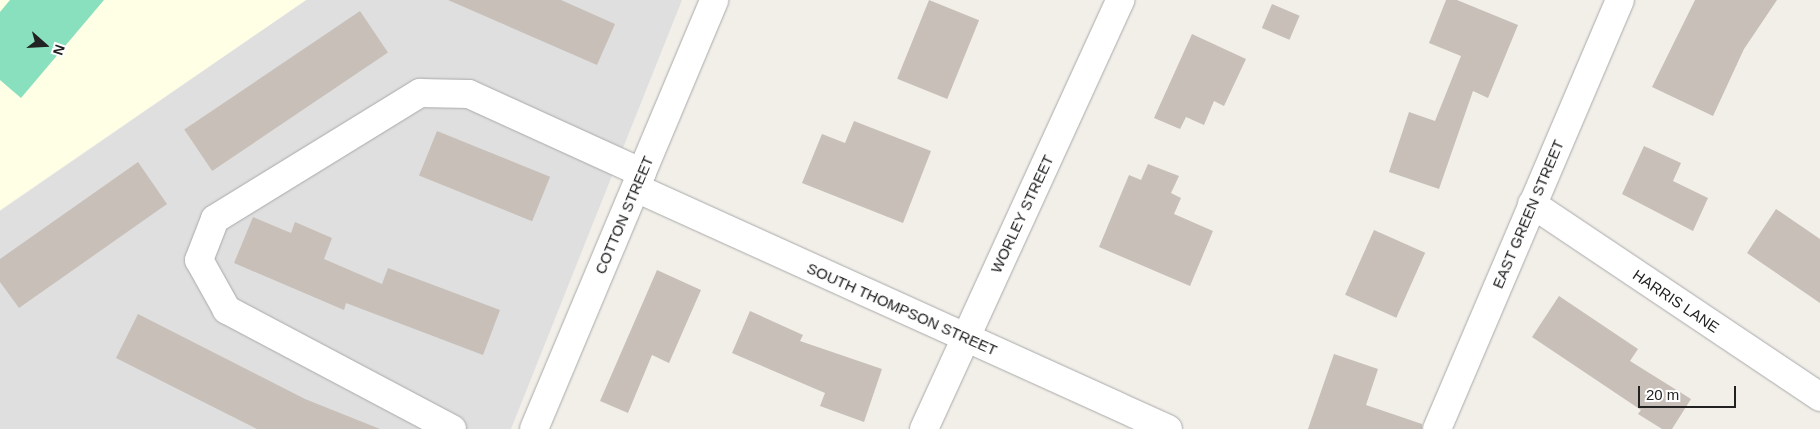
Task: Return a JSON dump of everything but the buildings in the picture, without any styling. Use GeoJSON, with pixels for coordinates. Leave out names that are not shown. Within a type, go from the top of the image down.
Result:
{"type":"FeatureCollection","features":[{"type":"Feature","properties":{"kind":"street","name":"COTTON STREET"},"geometry":{"type":"LineString","coordinates":[[534,429],[714,0]]}},
{"type":"Feature","properties":{"kind":"street","name":"WORLEY STREET"},"geometry":{"type":"LineString","coordinates":[[924,429],[1120,0]]}},
{"type":"Feature","properties":{"kind":"street","name":"EAST GREEN STREET"},"geometry":{"type":"LineString","coordinates":[[1437,429],[1620,0]]}},
{"type":"Feature","properties":{"kind":"street","name":"SOUTH THOMPSON STREET"},"geometry":{"type":"LineString","coordinates":[[452,429],[227,310],[200,260],[215,219],[420,93],[470,94],[639,180],[965,338],[1168,429]]}},
{"type":"Feature","properties":{"kind":"street","name":"HARRIS LANE"},"geometry":{"type":"LineString","coordinates":[[1532,204],[1820,397]]}},
{"type":"Feature","properties":{"kind":"shaded area"},"geometry":{"type":"Polygon","coordinates":[[[0,0],[306,0],[0,210],[0,0]]]}},
{"type":"Feature","properties":{"kind":"shaded area"},"geometry":{"type":"Polygon","coordinates":[[[306,0],[682,0],[511,429],[0,429],[0,211],[306,0]]]}},
{"type":"Feature","properties":{"kind":"green space"},"geometry":{"type":"Polygon","coordinates":[[[10,0],[104,0],[21,98],[0,80],[0,12],[10,0]]]}}]}
